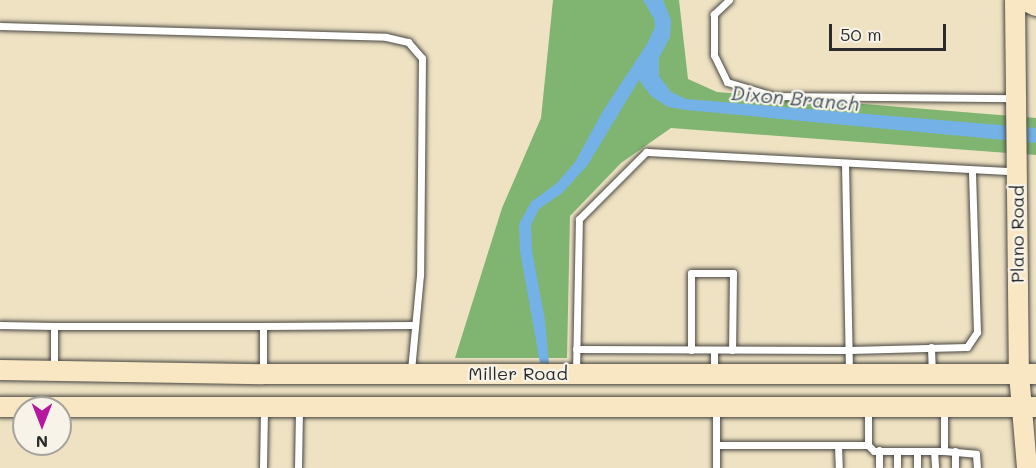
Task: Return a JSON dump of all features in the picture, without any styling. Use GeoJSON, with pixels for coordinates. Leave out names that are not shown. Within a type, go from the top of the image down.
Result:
{"type":"FeatureCollection","features":[{"type":"Feature","properties":{"kind":"main road","name":"Plano Road"},"geometry":{"type":"LineString","coordinates":[[1015,0],[1017,171],[1028,407],[1027,468]]}},
{"type":"Feature","properties":{"kind":"main road"},"geometry":{"type":"LineString","coordinates":[[1024,0],[1036,6]]}},
{"type":"Feature","properties":{"kind":"main road","name":"Miller Road"},"geometry":{"type":"LineString","coordinates":[[0,370],[264,374],[1027,374]]}},
{"type":"Feature","properties":{"kind":"main road"},"geometry":{"type":"LineString","coordinates":[[264,374],[264,407]]}},
{"type":"Feature","properties":{"kind":"main road"},"geometry":{"type":"LineString","coordinates":[[715,375],[716,408]]}},
{"type":"Feature","properties":{"kind":"main road","name":"Miller Road"},"geometry":{"type":"LineString","coordinates":[[0,406],[1028,407]]}},
{"type":"Feature","properties":{"kind":"lane"},"geometry":{"type":"LineString","coordinates":[[729,0],[714,14],[714,55],[727,82],[773,96],[1016,98]]}},
{"type":"Feature","properties":{"kind":"lane"},"geometry":{"type":"LineString","coordinates":[[0,26],[386,38],[408,42],[422,58],[420,275],[411,373]]}},
{"type":"Feature","properties":{"kind":"lane"},"geometry":{"type":"LineString","coordinates":[[576,373],[579,219],[646,152],[1017,171]]}},
{"type":"Feature","properties":{"kind":"lane"},"geometry":{"type":"LineString","coordinates":[[845,163],[849,374]]}},
{"type":"Feature","properties":{"kind":"lane"},"geometry":{"type":"LineString","coordinates":[[576,349],[849,350],[967,347],[976,332],[972,170]]}},
{"type":"Feature","properties":{"kind":"lane"},"geometry":{"type":"LineString","coordinates":[[691,350],[691,273],[733,273],[732,350]]}},
{"type":"Feature","properties":{"kind":"lane"},"geometry":{"type":"LineString","coordinates":[[0,326],[414,324]]}},
{"type":"Feature","properties":{"kind":"lane"},"geometry":{"type":"LineString","coordinates":[[54,326],[54,371]]}},
{"type":"Feature","properties":{"kind":"lane"},"geometry":{"type":"LineString","coordinates":[[263,326],[264,374]]}},
{"type":"Feature","properties":{"kind":"lane"},"geometry":{"type":"LineString","coordinates":[[931,347],[932,373]]}},
{"type":"Feature","properties":{"kind":"lane"},"geometry":{"type":"LineString","coordinates":[[714,350],[715,375]]}},
{"type":"Feature","properties":{"kind":"lane"},"geometry":{"type":"LineString","coordinates":[[262,468],[264,407]]}},
{"type":"Feature","properties":{"kind":"lane"},"geometry":{"type":"LineString","coordinates":[[298,468],[299,407]]}},
{"type":"Feature","properties":{"kind":"lane"},"geometry":{"type":"LineString","coordinates":[[868,407],[868,445]]}},
{"type":"Feature","properties":{"kind":"lane"},"geometry":{"type":"LineString","coordinates":[[944,407],[944,451]]}},
{"type":"Feature","properties":{"kind":"lane"},"geometry":{"type":"LineString","coordinates":[[716,408],[716,468]]}},
{"type":"Feature","properties":{"kind":"lane"},"geometry":{"type":"LineString","coordinates":[[716,445],[868,445],[874,451],[955,451],[976,454],[977,468]]}},
{"type":"Feature","properties":{"kind":"lane"},"geometry":{"type":"LineString","coordinates":[[838,445],[839,468]]}},
{"type":"Feature","properties":{"kind":"lane"},"geometry":{"type":"LineString","coordinates":[[879,450],[879,466]]}},
{"type":"Feature","properties":{"kind":"lane"},"geometry":{"type":"LineString","coordinates":[[897,451],[897,466]]}},
{"type":"Feature","properties":{"kind":"lane"},"geometry":{"type":"LineString","coordinates":[[917,451],[917,466]]}},
{"type":"Feature","properties":{"kind":"lane"},"geometry":{"type":"LineString","coordinates":[[934,451],[934,467]]}},
{"type":"Feature","properties":{"kind":"lane"},"geometry":{"type":"LineString","coordinates":[[955,451],[955,467]]}},
{"type":"Feature","properties":{"kind":"green space"},"geometry":{"type":"Polygon","coordinates":[[[553,0],[679,0],[688,79],[717,92],[1036,118],[1036,155],[671,128],[621,163],[570,216],[567,358],[455,358],[502,208],[541,118],[553,0]]]}},
{"type":"Feature","properties":{"kind":"water"},"geometry":{"type":"Polygon","coordinates":[[[643,0],[663,0],[671,20],[670,37],[659,58],[659,76],[671,92],[686,99],[1036,128],[1036,143],[686,110],[668,107],[651,96],[639,80],[587,166],[562,193],[539,209],[531,225],[532,251],[545,320],[549,364],[540,363],[520,251],[519,224],[531,202],[557,183],[575,162],[603,111],[647,44],[655,27],[654,19],[643,0]]]}},
{"type":"Feature","properties":{"kind":"water label","name":"Dixon Branch"},"geometry":{"type":"Point","coordinates":[795,98]}}]}
